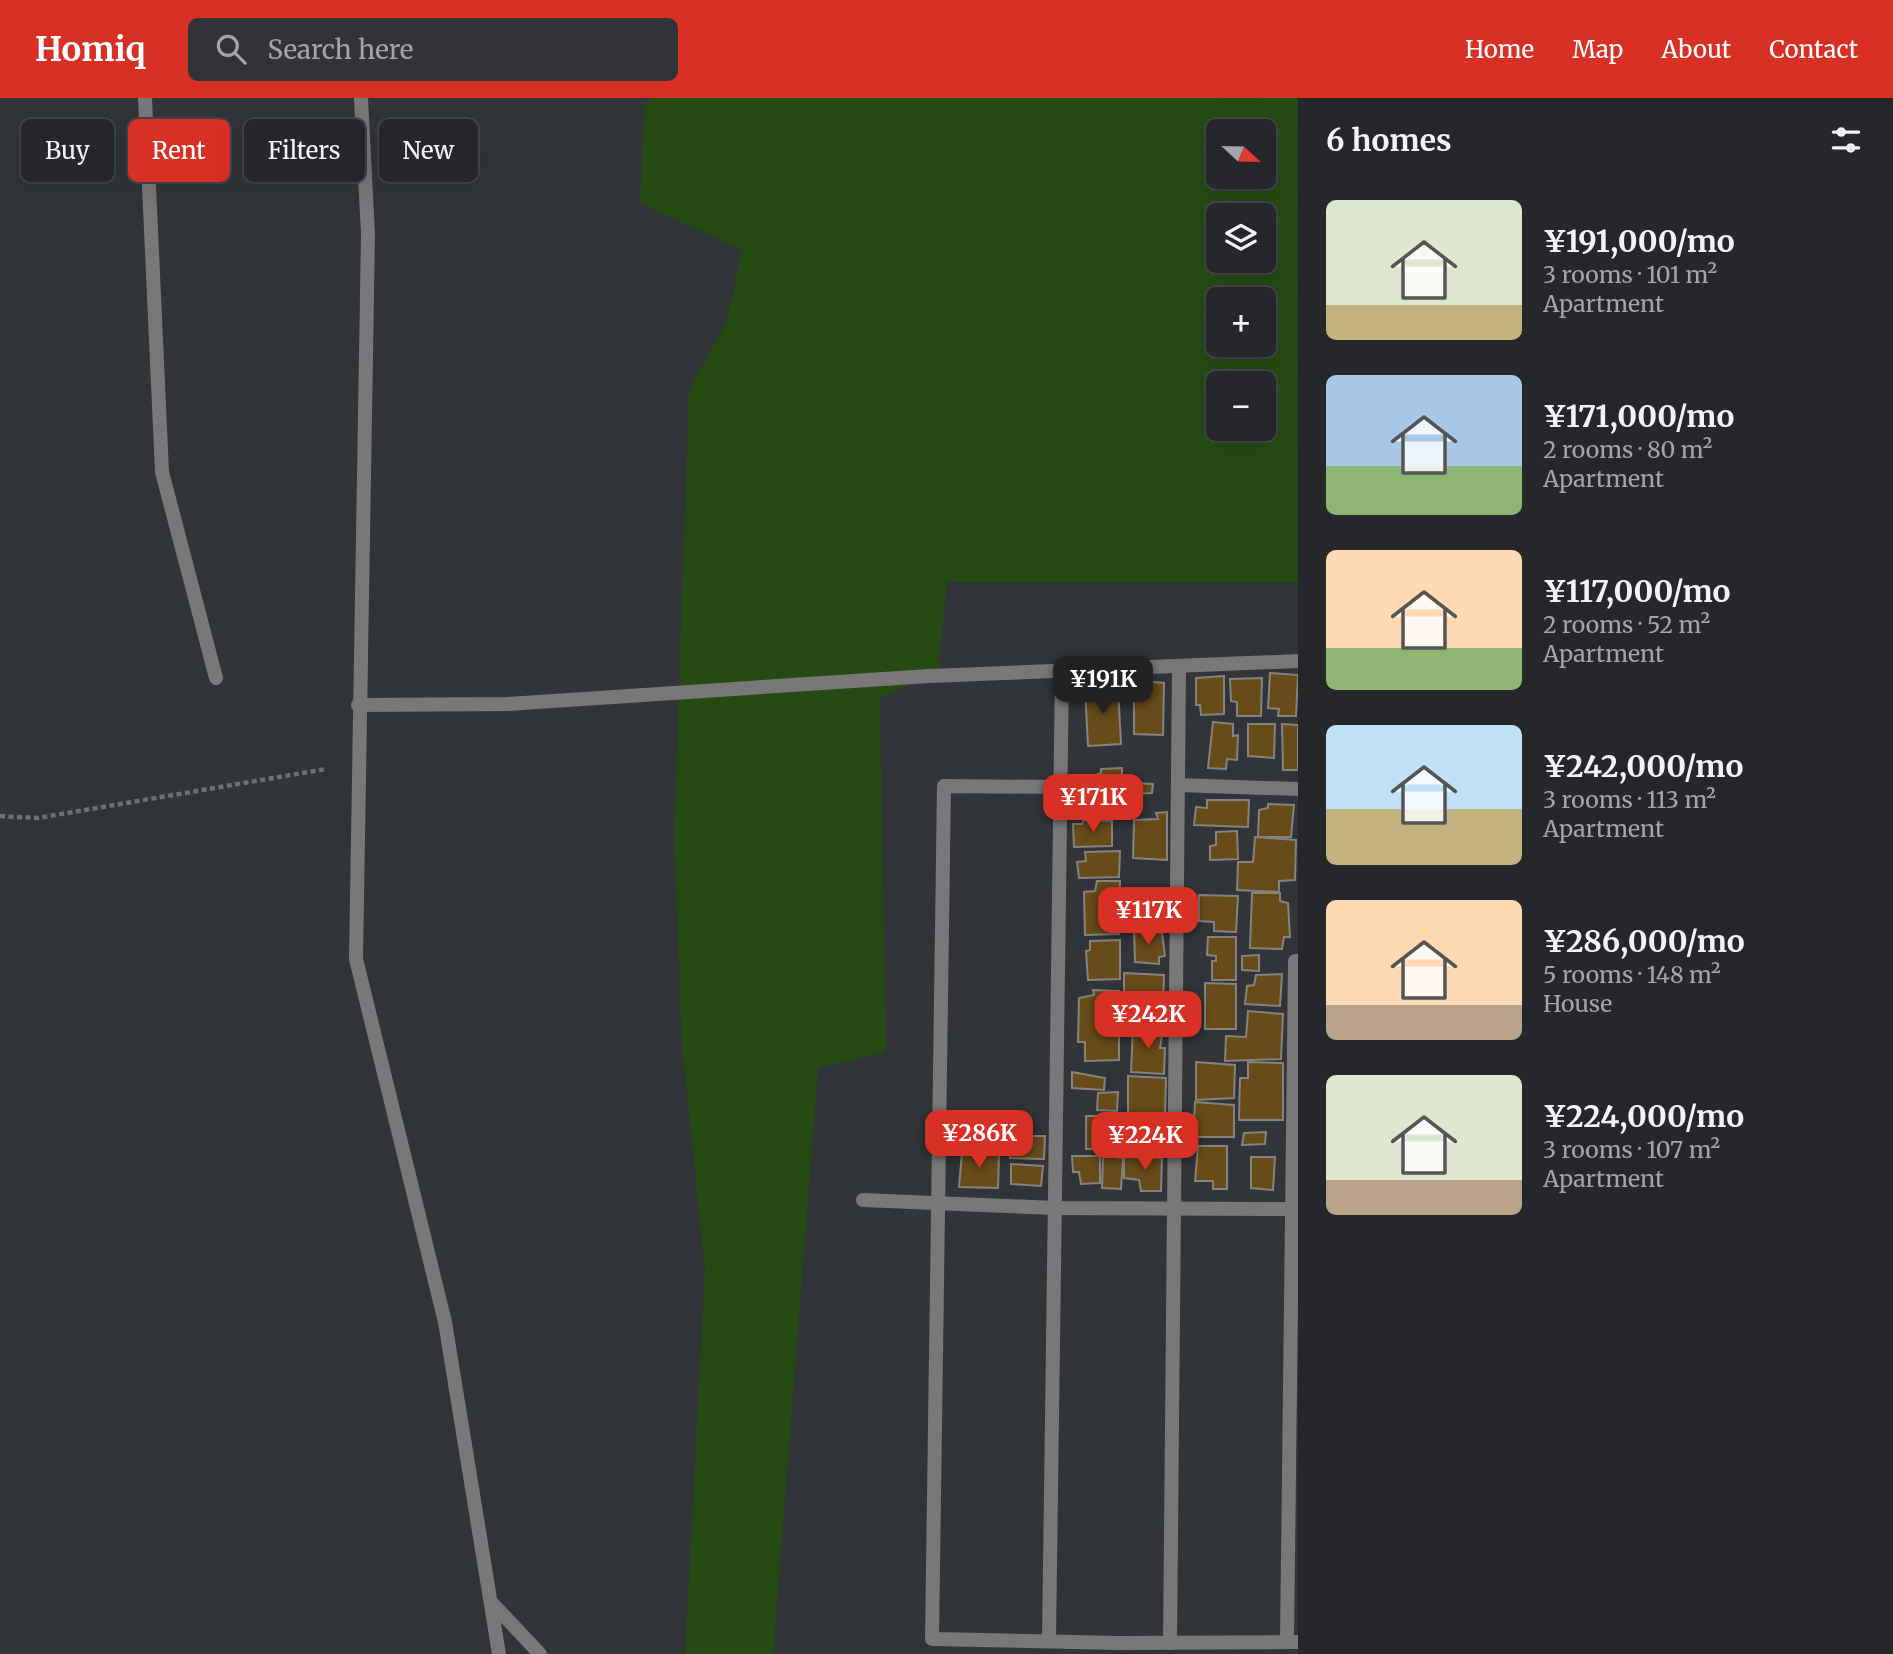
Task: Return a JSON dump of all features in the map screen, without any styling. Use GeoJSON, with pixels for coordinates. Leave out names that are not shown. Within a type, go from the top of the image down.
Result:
{"type":"FeatureCollection","features":[{"type":"Feature","properties":{"kind":"street"},"geometry":{"type":"LineString","coordinates":[[145,98],[162,472],[216,678]]}},
{"type":"Feature","properties":{"kind":"street"},"geometry":{"type":"LineString","coordinates":[[361,98],[368,234],[358,705],[356,959],[446,1322],[499,1654]]}},
{"type":"Feature","properties":{"kind":"street"},"geometry":{"type":"LineString","coordinates":[[358,705],[507,705],[929,676],[1298,661]]}},
{"type":"Feature","properties":{"kind":"street"},"geometry":{"type":"LineString","coordinates":[[1170,1643],[1180,667]]}},
{"type":"Feature","properties":{"kind":"street"},"geometry":{"type":"LineString","coordinates":[[1049,1641],[1062,672]]}},
{"type":"Feature","properties":{"kind":"street"},"geometry":{"type":"LineString","coordinates":[[1178,785],[1298,789]]}},
{"type":"Feature","properties":{"kind":"street"},"geometry":{"type":"LineString","coordinates":[[1060,787],[944,786],[932,1639],[1049,1641],[1117,1648],[1170,1643],[1293,1642],[1295,961],[1298,961]]}},
{"type":"Feature","properties":{"kind":"street"},"geometry":{"type":"LineString","coordinates":[[863,1200],[1055,1208],[1295,1209]]}},
{"type":"Feature","properties":{"kind":"street"},"geometry":{"type":"LineString","coordinates":[[491,1602],[540,1654]]}},
{"type":"Feature","properties":{"kind":"path"},"geometry":{"type":"LineString","coordinates":[[0,816],[38,818],[326,769]]}},
{"type":"Feature","properties":{"kind":"green space"},"geometry":{"type":"Polygon","coordinates":[[[652,98],[1298,98],[1298,582],[947,582],[938,672],[880,698],[886,1052],[818,1068],[773,1654],[685,1654],[705,1269],[682,1045],[674,837],[689,390],[727,321],[742,250],[640,203],[645,102],[652,98]]]}},
{"type":"Feature","properties":{"kind":"building"},"geometry":{"type":"Polygon","coordinates":[[[1270,673],[1298,675],[1296,716],[1278,716],[1279,709],[1268,708],[1270,673]]]}},
{"type":"Feature","properties":{"kind":"building"},"geometry":{"type":"Polygon","coordinates":[[[1224,676],[1224,714],[1201,715],[1200,705],[1196,705],[1196,678],[1224,676]]]}},
{"type":"Feature","properties":{"kind":"building"},"geometry":{"type":"Polygon","coordinates":[[[1262,678],[1261,716],[1237,716],[1237,702],[1231,701],[1230,679],[1262,678]]]}},
{"type":"Feature","properties":{"kind":"building"},"geometry":{"type":"Polygon","coordinates":[[[1134,680],[1164,683],[1163,735],[1134,734],[1134,680]]]}},
{"type":"Feature","properties":{"kind":"building"},"geometry":{"type":"Polygon","coordinates":[[[1118,686],[1121,744],[1088,746],[1085,689],[1118,686]]]}},
{"type":"Feature","properties":{"kind":"building"},"geometry":{"type":"Polygon","coordinates":[[[1213,722],[1233,724],[1233,736],[1238,735],[1237,760],[1227,759],[1226,769],[1208,768],[1213,722]]]}},
{"type":"Feature","properties":{"kind":"building"},"geometry":{"type":"Polygon","coordinates":[[[1248,724],[1275,724],[1274,758],[1248,756],[1248,724]]]}},
{"type":"Feature","properties":{"kind":"building"},"geometry":{"type":"Polygon","coordinates":[[[1282,724],[1298,725],[1298,770],[1283,770],[1282,724]]]}},
{"type":"Feature","properties":{"kind":"building"},"geometry":{"type":"Polygon","coordinates":[[[1122,768],[1121,810],[1074,810],[1071,798],[1090,795],[1093,776],[1101,773],[1101,769],[1122,768]]]}},
{"type":"Feature","properties":{"kind":"building"},"geometry":{"type":"Polygon","coordinates":[[[1131,783],[1153,784],[1152,793],[1131,794],[1131,783]]]}},
{"type":"Feature","properties":{"kind":"building"},"geometry":{"type":"Polygon","coordinates":[[[1207,800],[1249,800],[1248,827],[1194,825],[1196,807],[1207,808],[1207,800]]]}},
{"type":"Feature","properties":{"kind":"building"},"geometry":{"type":"Polygon","coordinates":[[[1268,804],[1294,805],[1291,837],[1258,837],[1259,810],[1268,808],[1268,804]]]}},
{"type":"Feature","properties":{"kind":"building"},"geometry":{"type":"Polygon","coordinates":[[[1167,812],[1167,860],[1133,858],[1134,820],[1158,819],[1156,813],[1167,812]]]}},
{"type":"Feature","properties":{"kind":"building"},"geometry":{"type":"Polygon","coordinates":[[[1084,820],[1112,821],[1112,846],[1074,847],[1073,824],[1082,824],[1084,820]]]}},
{"type":"Feature","properties":{"kind":"building"},"geometry":{"type":"Polygon","coordinates":[[[1237,831],[1238,859],[1210,860],[1210,846],[1216,845],[1216,832],[1237,831]]]}},
{"type":"Feature","properties":{"kind":"building"},"geometry":{"type":"Polygon","coordinates":[[[1255,837],[1296,840],[1295,880],[1279,881],[1279,892],[1237,890],[1238,862],[1253,862],[1255,837]]]}},
{"type":"Feature","properties":{"kind":"building"},"geometry":{"type":"Polygon","coordinates":[[[1120,851],[1119,877],[1079,878],[1077,862],[1086,861],[1085,852],[1120,851]]]}},
{"type":"Feature","properties":{"kind":"building"},"geometry":{"type":"Polygon","coordinates":[[[1097,881],[1120,881],[1119,934],[1085,935],[1084,892],[1095,891],[1097,881]]]}},
{"type":"Feature","properties":{"kind":"building"},"geometry":{"type":"Polygon","coordinates":[[[1125,890],[1164,891],[1164,927],[1123,927],[1125,890]]]}},
{"type":"Feature","properties":{"kind":"building"},"geometry":{"type":"Polygon","coordinates":[[[1252,893],[1280,893],[1280,901],[1288,903],[1290,937],[1284,937],[1282,949],[1250,948],[1252,893]]]}},
{"type":"Feature","properties":{"kind":"building"},"geometry":{"type":"Polygon","coordinates":[[[1199,895],[1238,896],[1236,932],[1214,931],[1214,922],[1199,921],[1199,895]]]}},
{"type":"Feature","properties":{"kind":"building"},"geometry":{"type":"Polygon","coordinates":[[[1134,929],[1162,933],[1165,956],[1159,957],[1159,964],[1135,962],[1134,929]]]}},
{"type":"Feature","properties":{"kind":"building"},"geometry":{"type":"Polygon","coordinates":[[[1208,937],[1236,937],[1236,980],[1212,980],[1212,961],[1216,961],[1216,956],[1207,955],[1208,937]]]}},
{"type":"Feature","properties":{"kind":"building"},"geometry":{"type":"Polygon","coordinates":[[[1120,940],[1120,979],[1088,980],[1086,951],[1090,950],[1090,941],[1120,940]]]}},
{"type":"Feature","properties":{"kind":"building"},"geometry":{"type":"Polygon","coordinates":[[[1259,955],[1259,971],[1242,970],[1242,956],[1259,955]]]}},
{"type":"Feature","properties":{"kind":"building"},"geometry":{"type":"Polygon","coordinates":[[[1124,973],[1164,975],[1163,1005],[1124,1005],[1124,973]]]}},
{"type":"Feature","properties":{"kind":"building"},"geometry":{"type":"Polygon","coordinates":[[[1282,974],[1280,1006],[1245,1004],[1247,986],[1254,985],[1256,975],[1282,974]]]}},
{"type":"Feature","properties":{"kind":"building"},"geometry":{"type":"Polygon","coordinates":[[[1205,983],[1236,984],[1236,1029],[1205,1029],[1205,983]]]}},
{"type":"Feature","properties":{"kind":"building"},"geometry":{"type":"Polygon","coordinates":[[[1093,990],[1119,991],[1119,1060],[1085,1061],[1085,1042],[1078,1042],[1079,998],[1094,995],[1093,990]]]}},
{"type":"Feature","properties":{"kind":"building"},"geometry":{"type":"Polygon","coordinates":[[[1248,1011],[1283,1014],[1281,1059],[1225,1061],[1226,1036],[1246,1037],[1248,1011]]]}},
{"type":"Feature","properties":{"kind":"building"},"geometry":{"type":"Polygon","coordinates":[[[1133,1028],[1163,1029],[1160,1048],[1165,1048],[1164,1074],[1131,1072],[1133,1028]]]}},
{"type":"Feature","properties":{"kind":"building"},"geometry":{"type":"Polygon","coordinates":[[[1196,1062],[1235,1065],[1234,1098],[1196,1100],[1196,1062]]]}},
{"type":"Feature","properties":{"kind":"building"},"geometry":{"type":"Polygon","coordinates":[[[1248,1062],[1283,1063],[1283,1120],[1239,1120],[1240,1078],[1248,1078],[1248,1062]]]}},
{"type":"Feature","properties":{"kind":"building"},"geometry":{"type":"Polygon","coordinates":[[[1072,1072],[1105,1078],[1104,1090],[1072,1088],[1072,1072]]]}},
{"type":"Feature","properties":{"kind":"building"},"geometry":{"type":"Polygon","coordinates":[[[1128,1076],[1166,1078],[1165,1116],[1128,1116],[1128,1076]]]}},
{"type":"Feature","properties":{"kind":"building"},"geometry":{"type":"Polygon","coordinates":[[[1118,1092],[1117,1111],[1097,1110],[1098,1093],[1118,1092]]]}},
{"type":"Feature","properties":{"kind":"building"},"geometry":{"type":"Polygon","coordinates":[[[1195,1102],[1234,1105],[1234,1137],[1193,1137],[1195,1102]]]}},
{"type":"Feature","properties":{"kind":"building"},"geometry":{"type":"Polygon","coordinates":[[[1086,1116],[1117,1116],[1119,1149],[1086,1149],[1086,1116]]]}},
{"type":"Feature","properties":{"kind":"building"},"geometry":{"type":"Polygon","coordinates":[[[1001,1126],[1000,1147],[988,1148],[988,1127],[1001,1126]]]}},
{"type":"Feature","properties":{"kind":"building"},"geometry":{"type":"Polygon","coordinates":[[[1121,1128],[1164,1129],[1164,1153],[1122,1154],[1121,1128]]]}},
{"type":"Feature","properties":{"kind":"building"},"geometry":{"type":"Polygon","coordinates":[[[1009,1131],[1032,1131],[1031,1136],[1045,1136],[1044,1159],[1010,1158],[1009,1131]]]}},
{"type":"Feature","properties":{"kind":"building"},"geometry":{"type":"Polygon","coordinates":[[[1266,1132],[1265,1144],[1242,1145],[1244,1133],[1266,1132]]]}},
{"type":"Feature","properties":{"kind":"building"},"geometry":{"type":"Polygon","coordinates":[[[1198,1146],[1227,1146],[1227,1189],[1213,1189],[1213,1181],[1195,1181],[1198,1146]]]}},
{"type":"Feature","properties":{"kind":"building"},"geometry":{"type":"Polygon","coordinates":[[[962,1152],[999,1154],[998,1188],[959,1187],[962,1152]]]}},
{"type":"Feature","properties":{"kind":"building"},"geometry":{"type":"Polygon","coordinates":[[[1072,1156],[1100,1156],[1100,1183],[1081,1184],[1079,1172],[1073,1172],[1072,1156]]]}},
{"type":"Feature","properties":{"kind":"building"},"geometry":{"type":"Polygon","coordinates":[[[1103,1156],[1123,1158],[1121,1189],[1102,1188],[1103,1156]]]}},
{"type":"Feature","properties":{"kind":"building"},"geometry":{"type":"Polygon","coordinates":[[[1124,1157],[1162,1158],[1161,1191],[1141,1191],[1139,1180],[1124,1178],[1124,1157]]]}},
{"type":"Feature","properties":{"kind":"building"},"geometry":{"type":"Polygon","coordinates":[[[1251,1157],[1275,1157],[1273,1190],[1251,1188],[1251,1157]]]}},
{"type":"Feature","properties":{"kind":"building"},"geometry":{"type":"Polygon","coordinates":[[[1011,1164],[1043,1166],[1041,1186],[1011,1184],[1011,1164]]]}}]}
